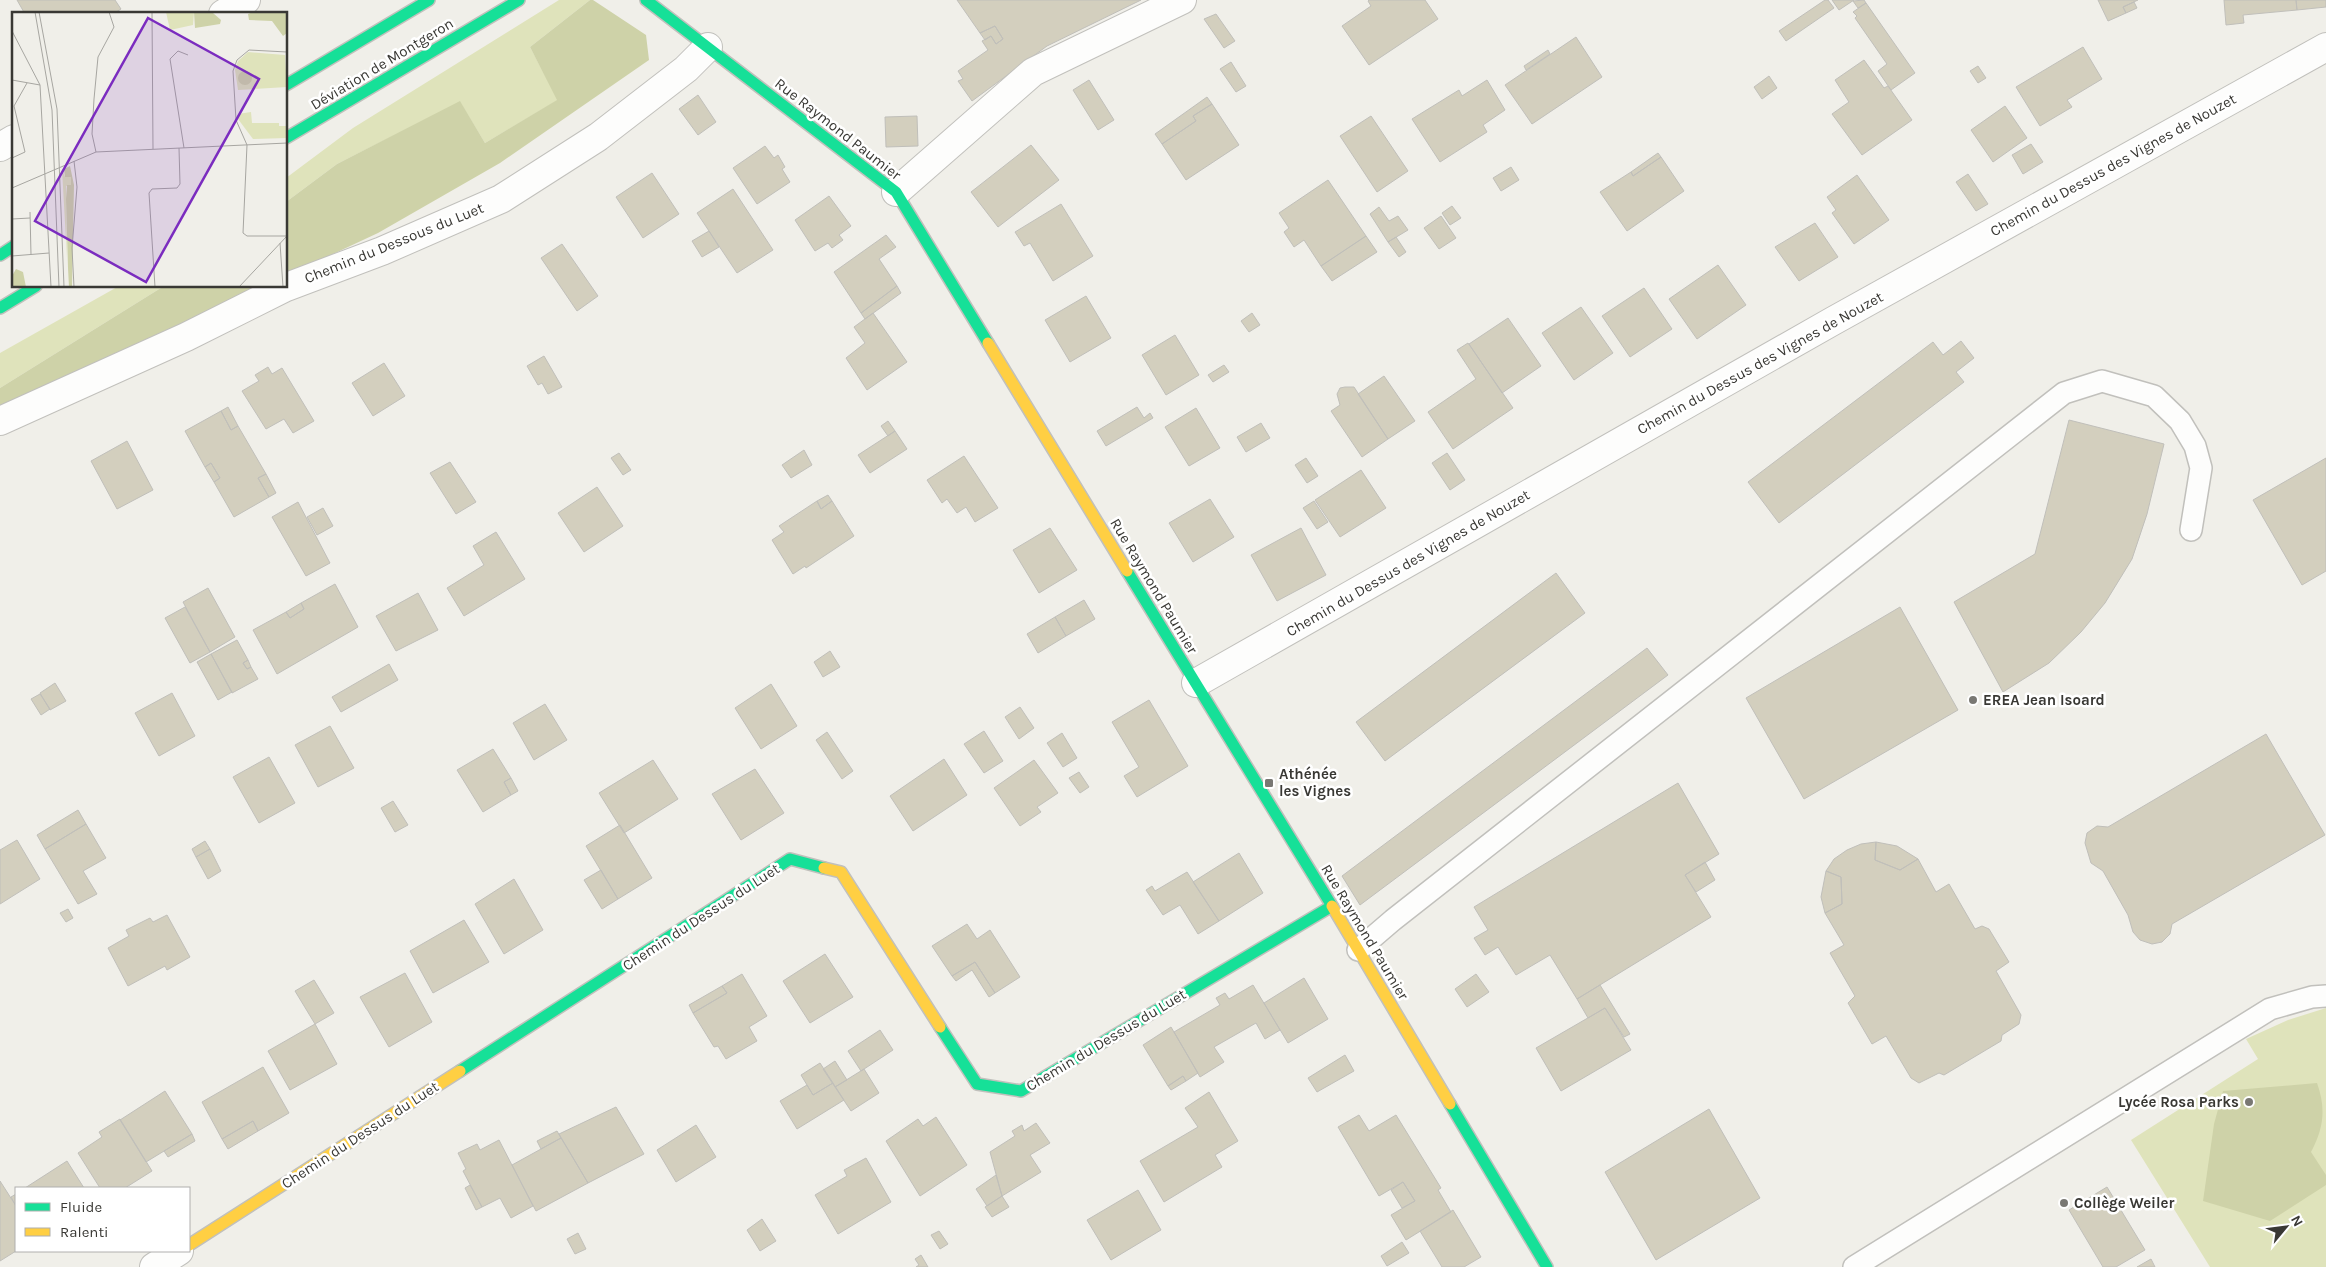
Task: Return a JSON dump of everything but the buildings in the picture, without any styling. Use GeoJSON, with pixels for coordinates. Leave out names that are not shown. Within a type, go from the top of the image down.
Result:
{"type":"FeatureCollection","features":[{"type":"Feature","properties":{"kind":"street"},"geometry":{"type":"LineString","coordinates":[[226,12],[246,0]]}},
{"type":"Feature","properties":{"kind":"street","name":"Déviation de Montgeron"},"geometry":{"type":"LineString","coordinates":[[288,84],[429,0]]}},
{"type":"Feature","properties":{"kind":"street","name":"Déviation de Montgeron"},"geometry":{"type":"LineString","coordinates":[[288,137],[519,0]]}},
{"type":"Feature","properties":{"kind":"street","name":"Rue Raymond Paumier"},"geometry":{"type":"LineString","coordinates":[[646,0],[896,192],[1332,906],[1547,1267]]}},
{"type":"Feature","properties":{"kind":"street"},"geometry":{"type":"LineString","coordinates":[[896,192],[1033,72],[1182,0]]}},
{"type":"Feature","properties":{"kind":"street","name":"Chemin du Dessous du Luet"},"geometry":{"type":"LineString","coordinates":[[288,286],[382,251],[501,199],[598,137],[686,69],[708,47]]}},
{"type":"Feature","properties":{"kind":"street","name":"Chemin du Dessus des Vignes de Nouzet"},"geometry":{"type":"LineString","coordinates":[[1196,683],[1833,321],[2326,47]]}},
{"type":"Feature","properties":{"kind":"street"},"geometry":{"type":"LineString","coordinates":[[0,147],[12,140]]}},
{"type":"Feature","properties":{"kind":"street"},"geometry":{"type":"LineString","coordinates":[[0,254],[12,247]]}},
{"type":"Feature","properties":{"kind":"street"},"geometry":{"type":"LineString","coordinates":[[0,308],[33,288]]}},
{"type":"Feature","properties":{"kind":"street","name":"Chemin du Dessous du Luet"},"geometry":{"type":"LineString","coordinates":[[0,421],[186,337],[284,288]]}},
{"type":"Feature","properties":{"kind":"street","name":"Chemin du Dessus du Luet"},"geometry":{"type":"LineString","coordinates":[[190,1244],[790,859],[842,872],[977,1084],[1021,1091],[1332,906]]}},
{"type":"Feature","properties":{"kind":"street"},"geometry":{"type":"LineString","coordinates":[[154,1267],[177,1252]]}},
{"type":"Feature","properties":{"kind":"lane"},"geometry":{"type":"LineString","coordinates":[[1358,950],[1393,920],[2064,394],[2102,381],[2154,396],[2180,421],[2195,446],[2201,468],[2191,530]]}},
{"type":"Feature","properties":{"kind":"lane"},"geometry":{"type":"LineString","coordinates":[[1854,1267],[2270,1009],[2312,997],[2326,996]]}},
{"type":"Feature","properties":{"kind":"green space"},"geometry":{"type":"Polygon","coordinates":[[[559,0],[590,0],[530,47],[558,100],[485,143],[460,102],[337,164],[288,201],[288,177],[353,128],[559,0]]]}},
{"type":"Feature","properties":{"kind":"green space"},"geometry":{"type":"Polygon","coordinates":[[[590,0],[593,0],[646,35],[649,60],[500,163],[378,233],[288,275],[288,201],[337,164],[460,101],[485,143],[557,100],[530,47],[590,0]]]}},
{"type":"Feature","properties":{"kind":"green space"},"geometry":{"type":"Polygon","coordinates":[[[115,288],[161,288],[0,388],[0,353],[115,288]]]}},
{"type":"Feature","properties":{"kind":"green space"},"geometry":{"type":"Polygon","coordinates":[[[161,288],[260,288],[0,409],[0,388],[161,288]]]}},
{"type":"Feature","properties":{"kind":"green space","name":"Lycée Rosa Parks"},"geometry":{"type":"Polygon","coordinates":[[[2326,1008],[2326,1267],[2210,1267],[2131,1140],[2258,1059],[2246,1039],[2288,1020],[2326,1008]]]}},
{"type":"Feature","properties":{"kind":"green space"},"geometry":{"type":"Polygon","coordinates":[[[2317,1083],[2322,1101],[2322,1118],[2319,1135],[2311,1152],[2326,1175],[2326,1185],[2270,1221],[2203,1201],[2214,1124],[2223,1091],[2317,1083]]]}},
{"type":"Feature","properties":{"kind":"traffic: fast"},"geometry":{"type":"LineString","coordinates":[[288,84],[429,0]]}},
{"type":"Feature","properties":{"kind":"traffic: fast"},"geometry":{"type":"LineString","coordinates":[[288,137],[519,0]]}},
{"type":"Feature","properties":{"kind":"traffic: fast"},"geometry":{"type":"LineString","coordinates":[[646,0],[896,192],[988,343]]}},
{"type":"Feature","properties":{"kind":"traffic: fast"},"geometry":{"type":"LineString","coordinates":[[0,255],[12,247]]}},
{"type":"Feature","properties":{"kind":"traffic: fast"},"geometry":{"type":"LineString","coordinates":[[0,308],[33,288]]}},
{"type":"Feature","properties":{"kind":"traffic: fast"},"geometry":{"type":"LineString","coordinates":[[1127,571],[1332,906]]}},
{"type":"Feature","properties":{"kind":"traffic: fast"},"geometry":{"type":"LineString","coordinates":[[460,1071],[790,859],[824,868]]}},
{"type":"Feature","properties":{"kind":"traffic: fast"},"geometry":{"type":"LineString","coordinates":[[940,1027],[977,1084],[1021,1091],[1332,906]]}},
{"type":"Feature","properties":{"kind":"traffic: fast"},"geometry":{"type":"LineString","coordinates":[[1450,1104],[1547,1267]]}},
{"type":"Feature","properties":{"kind":"traffic: slow"},"geometry":{"type":"LineString","coordinates":[[988,343],[1127,571]]}},
{"type":"Feature","properties":{"kind":"traffic: slow"},"geometry":{"type":"LineString","coordinates":[[824,868],[841,872],[940,1027]]}},
{"type":"Feature","properties":{"kind":"traffic: slow"},"geometry":{"type":"LineString","coordinates":[[1332,906],[1450,1104]]}},
{"type":"Feature","properties":{"kind":"traffic: slow"},"geometry":{"type":"LineString","coordinates":[[190,1244],[460,1071]]}},
{"type":"Feature","properties":{"kind":"place","name":"EREA Jean Isoard"},"geometry":{"type":"Point","coordinates":[1973,700]}},
{"type":"Feature","properties":{"kind":"place","name":"Athénée les Vignes"},"geometry":{"type":"Point","coordinates":[1269,783]}},
{"type":"Feature","properties":{"kind":"place","name":"Lycée Rosa Parks"},"geometry":{"type":"Point","coordinates":[2249,1102]}},
{"type":"Feature","properties":{"kind":"place","name":"Collège Weiler"},"geometry":{"type":"Point","coordinates":[2064,1203]}}]}
